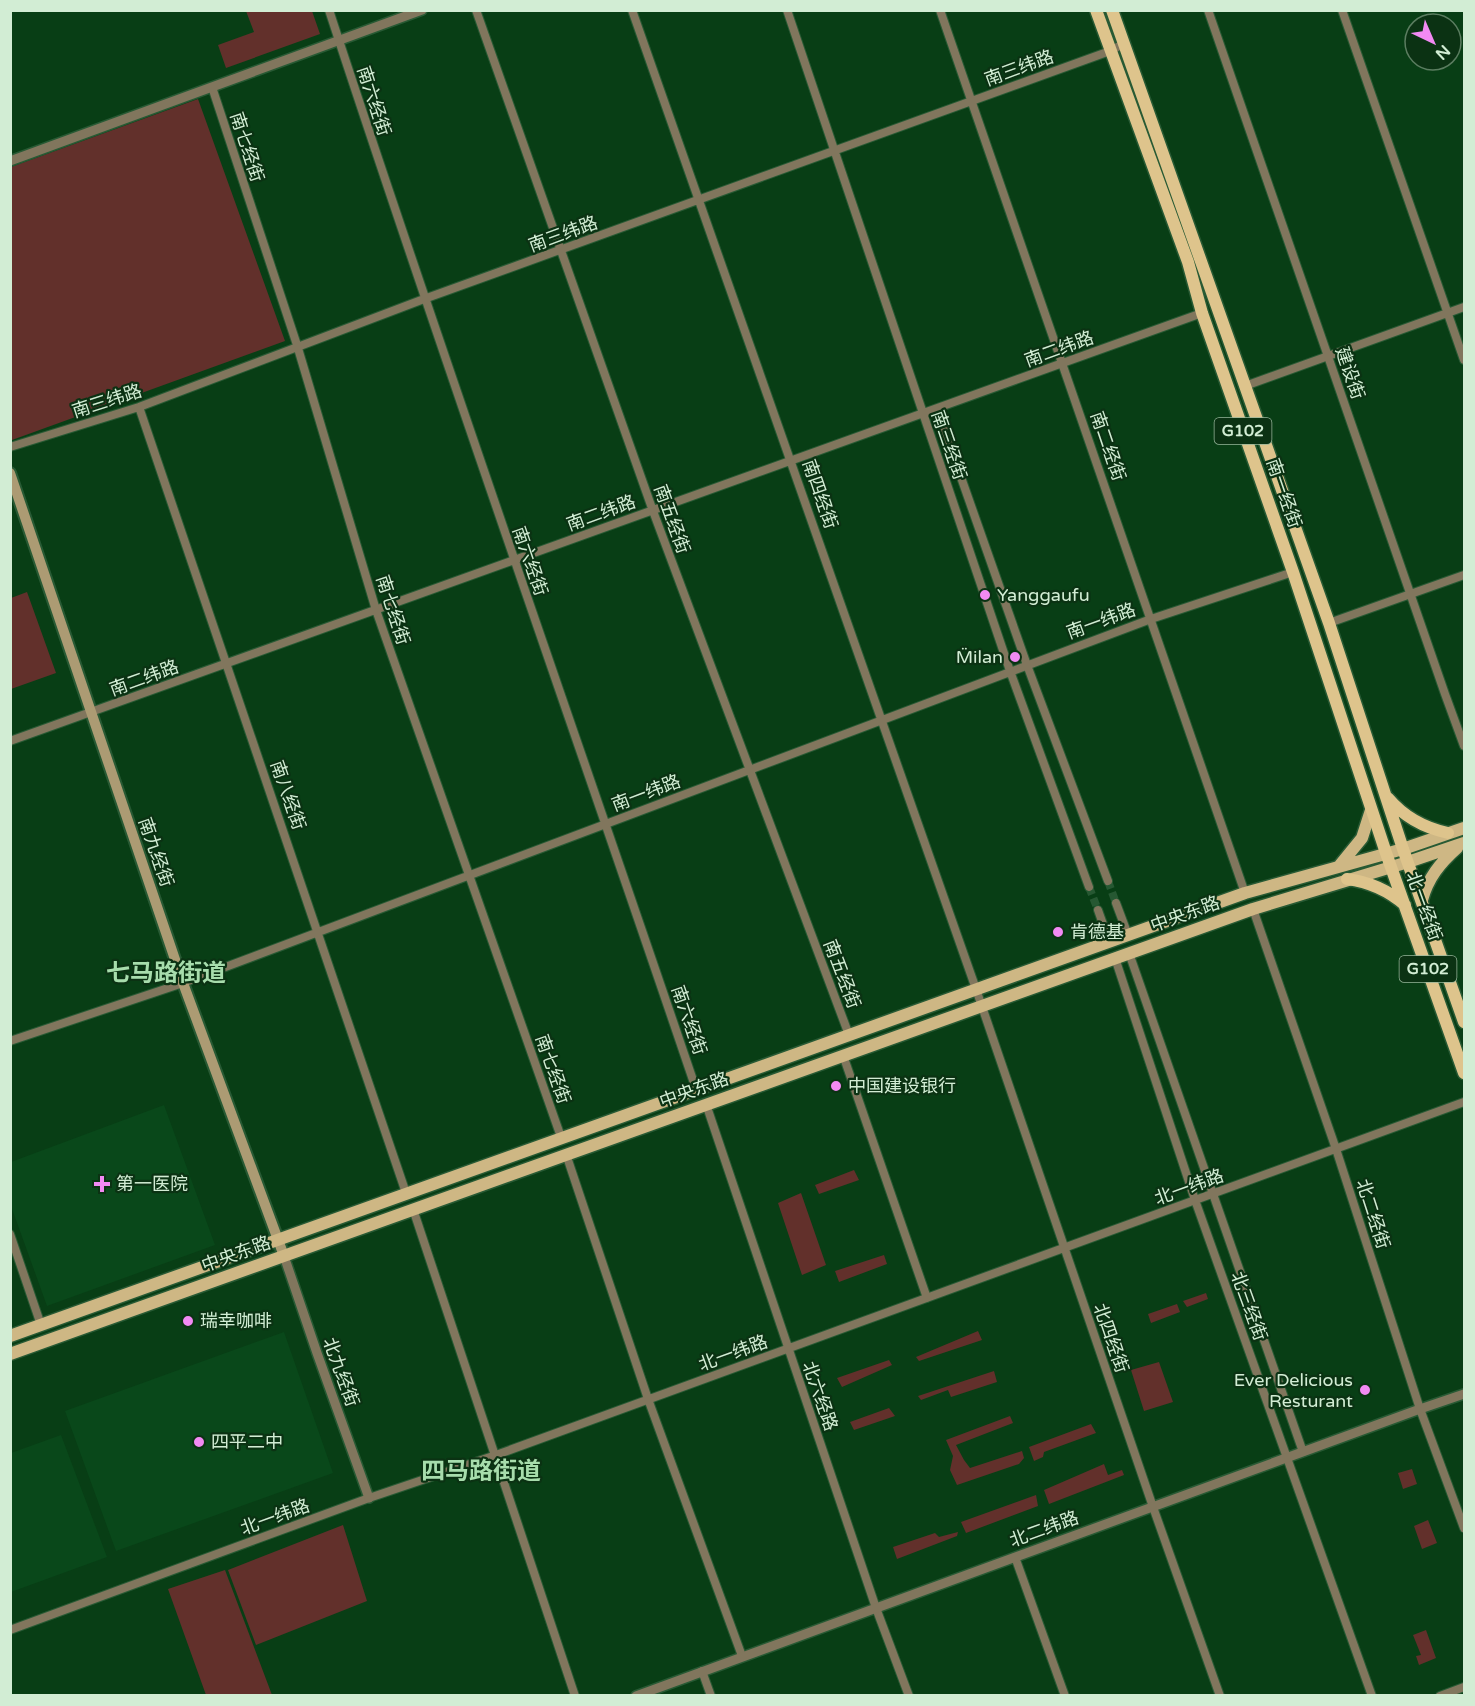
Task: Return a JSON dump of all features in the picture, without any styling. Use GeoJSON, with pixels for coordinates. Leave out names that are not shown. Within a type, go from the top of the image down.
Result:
{"type":"FeatureCollection","features":[{"type":"Feature","properties":{"kind":"highway","name":"南一经街"},"geometry":{"type":"LineString","coordinates":[[1096,10],[1188,262],[1202,312],[1293,572],[1386,853]]}},
{"type":"Feature","properties":{"kind":"highway","name":"南一经街"},"geometry":{"type":"LineString","coordinates":[[1112,10],[1329,623],[1403,849]]}},
{"type":"Feature","properties":{"kind":"highway"},"geometry":{"type":"LineString","coordinates":[[1386,795],[1411,818],[1448,833]]}},
{"type":"Feature","properties":{"kind":"highway","name":"北一经街"},"geometry":{"type":"LineString","coordinates":[[1403,849],[1464,1022]]}},
{"type":"Feature","properties":{"kind":"highway","name":"北一经街"},"geometry":{"type":"LineString","coordinates":[[1386,853],[1464,1073]]}},
{"type":"Feature","properties":{"kind":"highway"},"geometry":{"type":"LineString","coordinates":[[1347,879],[1382,889],[1405,906]]}},
{"type":"Feature","properties":{"kind":"main road","name":"南九经街"},"geometry":{"type":"LineString","coordinates":[[10,473],[183,983],[285,1256]]}},
{"type":"Feature","properties":{"kind":"main road"},"geometry":{"type":"LineString","coordinates":[[1340,866],[1362,838],[1371,810]]}},
{"type":"Feature","properties":{"kind":"main road","name":"中央东路"},"geometry":{"type":"LineString","coordinates":[[10,1336],[1245,893],[1403,849],[1464,828]]}},
{"type":"Feature","properties":{"kind":"main road"},"geometry":{"type":"LineString","coordinates":[[1422,900],[1431,876],[1440,864],[1463,843]]}},
{"type":"Feature","properties":{"kind":"main road","name":"中央东路"},"geometry":{"type":"LineString","coordinates":[[10,1354],[1253,909],[1463,843]]}},
{"type":"Feature","properties":{"kind":"street","name":"南六经街"},"geometry":{"type":"LineString","coordinates":[[328,10],[424,298],[696,1089]]}},
{"type":"Feature","properties":{"kind":"street"},"geometry":{"type":"LineString","coordinates":[[10,161],[422,10]]}},
{"type":"Feature","properties":{"kind":"street","name":"南五经街"},"geometry":{"type":"LineString","coordinates":[[476,10],[653,511],[849,1035]]}},
{"type":"Feature","properties":{"kind":"street","name":"南四经街"},"geometry":{"type":"LineString","coordinates":[[632,10],[976,989]]}},
{"type":"Feature","properties":{"kind":"street","name":"南三经街"},"geometry":{"type":"LineString","coordinates":[[787,10],[1010,671],[1089,887]]}},
{"type":"Feature","properties":{"kind":"street","name":"南二经街"},"geometry":{"type":"LineString","coordinates":[[940,10],[1245,893]]}},
{"type":"Feature","properties":{"kind":"street","name":"建设街"},"geometry":{"type":"LineString","coordinates":[[1208,10],[1464,746]]}},
{"type":"Feature","properties":{"kind":"street"},"geometry":{"type":"LineString","coordinates":[[1342,10],[1464,360]]}},
{"type":"Feature","properties":{"kind":"street","name":"南三纬路"},"geometry":{"type":"LineString","coordinates":[[10,447],[139,407],[424,298],[1110,51],[1123,44]]}},
{"type":"Feature","properties":{"kind":"street","name":"南七经街"},"geometry":{"type":"LineString","coordinates":[[212,87],[297,345],[376,610],[561,1137]]}},
{"type":"Feature","properties":{"kind":"street"},"geometry":{"type":"LineString","coordinates":[[1245,386],[1464,307]]}},
{"type":"Feature","properties":{"kind":"street","name":"南二纬路"},"geometry":{"type":"LineString","coordinates":[[10,741],[1202,312]]}},
{"type":"Feature","properties":{"kind":"street","name":"南八经街"},"geometry":{"type":"LineString","coordinates":[[139,407],[406,1193]]}},
{"type":"Feature","properties":{"kind":"street"},"geometry":{"type":"LineString","coordinates":[[937,408],[1027,665],[1108,881]]}},
{"type":"Feature","properties":{"kind":"street","name":"南一纬路"},"geometry":{"type":"LineString","coordinates":[[10,1041],[183,983],[1010,671],[1151,619],[1293,572]]}},
{"type":"Feature","properties":{"kind":"street"},"geometry":{"type":"LineString","coordinates":[[1329,623],[1412,596],[1464,575]]}},
{"type":"Feature","properties":{"kind":"street"},"geometry":{"type":"LineString","coordinates":[[1116,903],[1128,935]]}},
{"type":"Feature","properties":{"kind":"street","name":"北二经街"},"geometry":{"type":"LineString","coordinates":[[1253,909],[1336,1149],[1420,1409],[1464,1528]]}},
{"type":"Feature","properties":{"kind":"street"},"geometry":{"type":"LineString","coordinates":[[1098,910],[1109,941]]}},
{"type":"Feature","properties":{"kind":"street"},"geometry":{"type":"LineString","coordinates":[[1129,953],[1303,1452]]}},
{"type":"Feature","properties":{"kind":"street","name":"北三经街"},"geometry":{"type":"LineString","coordinates":[[1115,958],[1195,1200],[1372,1695]]}},
{"type":"Feature","properties":{"kind":"street","name":"北四经街"},"geometry":{"type":"LineString","coordinates":[[976,989],[1153,1507],[1220,1695]]}},
{"type":"Feature","properties":{"kind":"street"},"geometry":{"type":"LineString","coordinates":[[843,1055],[927,1298]]}},
{"type":"Feature","properties":{"kind":"street","name":"北一纬路"},"geometry":{"type":"LineString","coordinates":[[10,1630],[1464,1102]]}},
{"type":"Feature","properties":{"kind":"street","name":"北六经路"},"geometry":{"type":"LineString","coordinates":[[706,1104],[876,1608],[909,1695]]}},
{"type":"Feature","properties":{"kind":"street"},"geometry":{"type":"LineString","coordinates":[[566,1154],[648,1400],[742,1656]]}},
{"type":"Feature","properties":{"kind":"street"},"geometry":{"type":"LineString","coordinates":[[413,1209],[574,1695]]}},
{"type":"Feature","properties":{"kind":"street"},"geometry":{"type":"LineString","coordinates":[[10,1234],[41,1325]]}},
{"type":"Feature","properties":{"kind":"street","name":"北九经街"},"geometry":{"type":"LineString","coordinates":[[285,1256],[369,1498]]}},
{"type":"Feature","properties":{"kind":"street","name":"北二纬路"},"geometry":{"type":"LineString","coordinates":[[636,1695],[1464,1394]]}},
{"type":"Feature","properties":{"kind":"street"},"geometry":{"type":"LineString","coordinates":[[1015,1557],[1065,1695]]}},
{"type":"Feature","properties":{"kind":"street"},"geometry":{"type":"LineString","coordinates":[[702,1671],[711,1695]]}},
{"type":"Feature","properties":{"kind":"street"},"geometry":{"type":"LineString","coordinates":[[1440,1695],[1464,1687]]}},
{"type":"Feature","properties":{"kind":"shaded area"},"geometry":{"type":"Polygon","coordinates":[[[246,11],[312,11],[320,34],[226,68],[218,45],[254,32],[246,11]]]}},
{"type":"Feature","properties":{"kind":"shaded area"},"geometry":{"type":"Polygon","coordinates":[[[198,99],[285,341],[12,440],[11,167],[198,99]]]}},
{"type":"Feature","properties":{"kind":"shaded area"},"geometry":{"type":"Polygon","coordinates":[[[27,592],[56,673],[11,689],[11,598],[27,592]]]}},
{"type":"Feature","properties":{"kind":"shaded area","name":"第一医院"},"geometry":{"type":"Polygon","coordinates":[[[164,1105],[215,1245],[47,1306],[11,1206],[11,1162],[164,1105]]]}},
{"type":"Feature","properties":{"kind":"shaded area"},"geometry":{"type":"Polygon","coordinates":[[[854,1170],[859,1180],[819,1194],[815,1185],[854,1170]]]}},
{"type":"Feature","properties":{"kind":"shaded area"},"geometry":{"type":"Polygon","coordinates":[[[801,1193],[826,1265],[802,1275],[778,1203],[801,1193]]]}},
{"type":"Feature","properties":{"kind":"shaded area"},"geometry":{"type":"Polygon","coordinates":[[[884,1255],[887,1264],[839,1282],[835,1271],[884,1255]]]}},
{"type":"Feature","properties":{"kind":"shaded area"},"geometry":{"type":"Polygon","coordinates":[[[1206,1293],[1208,1299],[1187,1307],[1183,1301],[1206,1293]]]}},
{"type":"Feature","properties":{"kind":"shaded area"},"geometry":{"type":"Polygon","coordinates":[[[1177,1304],[1180,1312],[1151,1323],[1148,1314],[1177,1304]]]}},
{"type":"Feature","properties":{"kind":"shaded area"},"geometry":{"type":"Polygon","coordinates":[[[978,1331],[982,1340],[919,1361],[916,1357],[978,1331]]]}},
{"type":"Feature","properties":{"kind":"shaded area","name":"四平二中"},"geometry":{"type":"Polygon","coordinates":[[[284,1332],[333,1473],[116,1551],[65,1411],[284,1332]]]}},
{"type":"Feature","properties":{"kind":"shaded area"},"geometry":{"type":"Polygon","coordinates":[[[889,1360],[892,1365],[842,1387],[837,1378],[889,1360]]]}},
{"type":"Feature","properties":{"kind":"shaded area"},"geometry":{"type":"Polygon","coordinates":[[[1159,1362],[1173,1402],[1144,1411],[1131,1370],[1159,1362]]]}},
{"type":"Feature","properties":{"kind":"shaded area"},"geometry":{"type":"Polygon","coordinates":[[[994,1371],[997,1382],[951,1397],[948,1390],[921,1400],[918,1396],[994,1371]]]}},
{"type":"Feature","properties":{"kind":"shaded area"},"geometry":{"type":"Polygon","coordinates":[[[889,1408],[895,1416],[854,1430],[850,1422],[889,1408]]]}},
{"type":"Feature","properties":{"kind":"shaded area"},"geometry":{"type":"Polygon","coordinates":[[[1010,1416],[1013,1423],[956,1445],[970,1468],[1022,1451],[1024,1458],[1019,1464],[957,1485],[950,1470],[953,1456],[946,1440],[1010,1416]]]}},
{"type":"Feature","properties":{"kind":"shaded area"},"geometry":{"type":"Polygon","coordinates":[[[1091,1424],[1096,1433],[1044,1452],[1043,1457],[1034,1461],[1029,1447],[1091,1424]]]}},
{"type":"Feature","properties":{"kind":"shaded area"},"geometry":{"type":"Polygon","coordinates":[[[61,1435],[107,1557],[11,1592],[11,1453],[61,1435]]]}},
{"type":"Feature","properties":{"kind":"shaded area"},"geometry":{"type":"Polygon","coordinates":[[[1104,1464],[1108,1475],[1122,1470],[1124,1475],[1049,1504],[1044,1490],[1104,1464]]]}},
{"type":"Feature","properties":{"kind":"shaded area"},"geometry":{"type":"Polygon","coordinates":[[[1412,1469],[1417,1484],[1403,1489],[1398,1473],[1412,1469]]]}},
{"type":"Feature","properties":{"kind":"shaded area"},"geometry":{"type":"Polygon","coordinates":[[[1036,1495],[1038,1506],[966,1533],[961,1522],[1036,1495]]]}},
{"type":"Feature","properties":{"kind":"shaded area"},"geometry":{"type":"Polygon","coordinates":[[[1428,1520],[1437,1543],[1422,1549],[1414,1526],[1428,1520]]]}},
{"type":"Feature","properties":{"kind":"shaded area"},"geometry":{"type":"Polygon","coordinates":[[[343,1525],[367,1601],[256,1645],[228,1570],[343,1525]]]}},
{"type":"Feature","properties":{"kind":"shaded area"},"geometry":{"type":"Polygon","coordinates":[[[958,1532],[957,1536],[897,1559],[893,1547],[935,1533],[939,1537],[958,1532]]]}},
{"type":"Feature","properties":{"kind":"shaded area"},"geometry":{"type":"Polygon","coordinates":[[[225,1570],[272,1695],[206,1695],[168,1589],[225,1570]]]}},
{"type":"Feature","properties":{"kind":"shaded area"},"geometry":{"type":"Polygon","coordinates":[[[1426,1630],[1436,1658],[1419,1665],[1416,1656],[1421,1655],[1413,1635],[1426,1630]]]}},
{"type":"Feature","properties":{"kind":"tunnel"},"geometry":{"type":"LineString","coordinates":[[1108,881],[1116,903]]}},
{"type":"Feature","properties":{"kind":"tunnel"},"geometry":{"type":"LineString","coordinates":[[1089,887],[1098,910]]}},
{"type":"Feature","properties":{"kind":"place","name":"Yanggaufu"},"geometry":{"type":"Point","coordinates":[985,595]}},
{"type":"Feature","properties":{"kind":"place","name":"M̈ilan"},"geometry":{"type":"Point","coordinates":[1015,657]}},
{"type":"Feature","properties":{"kind":"place","name":"肯德基"},"geometry":{"type":"Point","coordinates":[1058,932]}},
{"type":"Feature","properties":{"kind":"place","name":"中国建设银行"},"geometry":{"type":"Point","coordinates":[836,1086]}},
{"type":"Feature","properties":{"kind":"place","name":"第一医院"},"geometry":{"type":"Point","coordinates":[102,1184]}},
{"type":"Feature","properties":{"kind":"place","name":"瑞幸咖啡"},"geometry":{"type":"Point","coordinates":[188,1321]}},
{"type":"Feature","properties":{"kind":"place","name":"Ever Delicious Resturant"},"geometry":{"type":"Point","coordinates":[1365,1390]}},
{"type":"Feature","properties":{"kind":"place","name":"四平二中"},"geometry":{"type":"Point","coordinates":[199,1442]}},
{"type":"Feature","properties":{"kind":"district","name":"七马路街道"},"geometry":{"type":"Point","coordinates":[166,973]}},
{"type":"Feature","properties":{"kind":"district","name":"四马路街道"},"geometry":{"type":"Point","coordinates":[481,1471]}}]}
